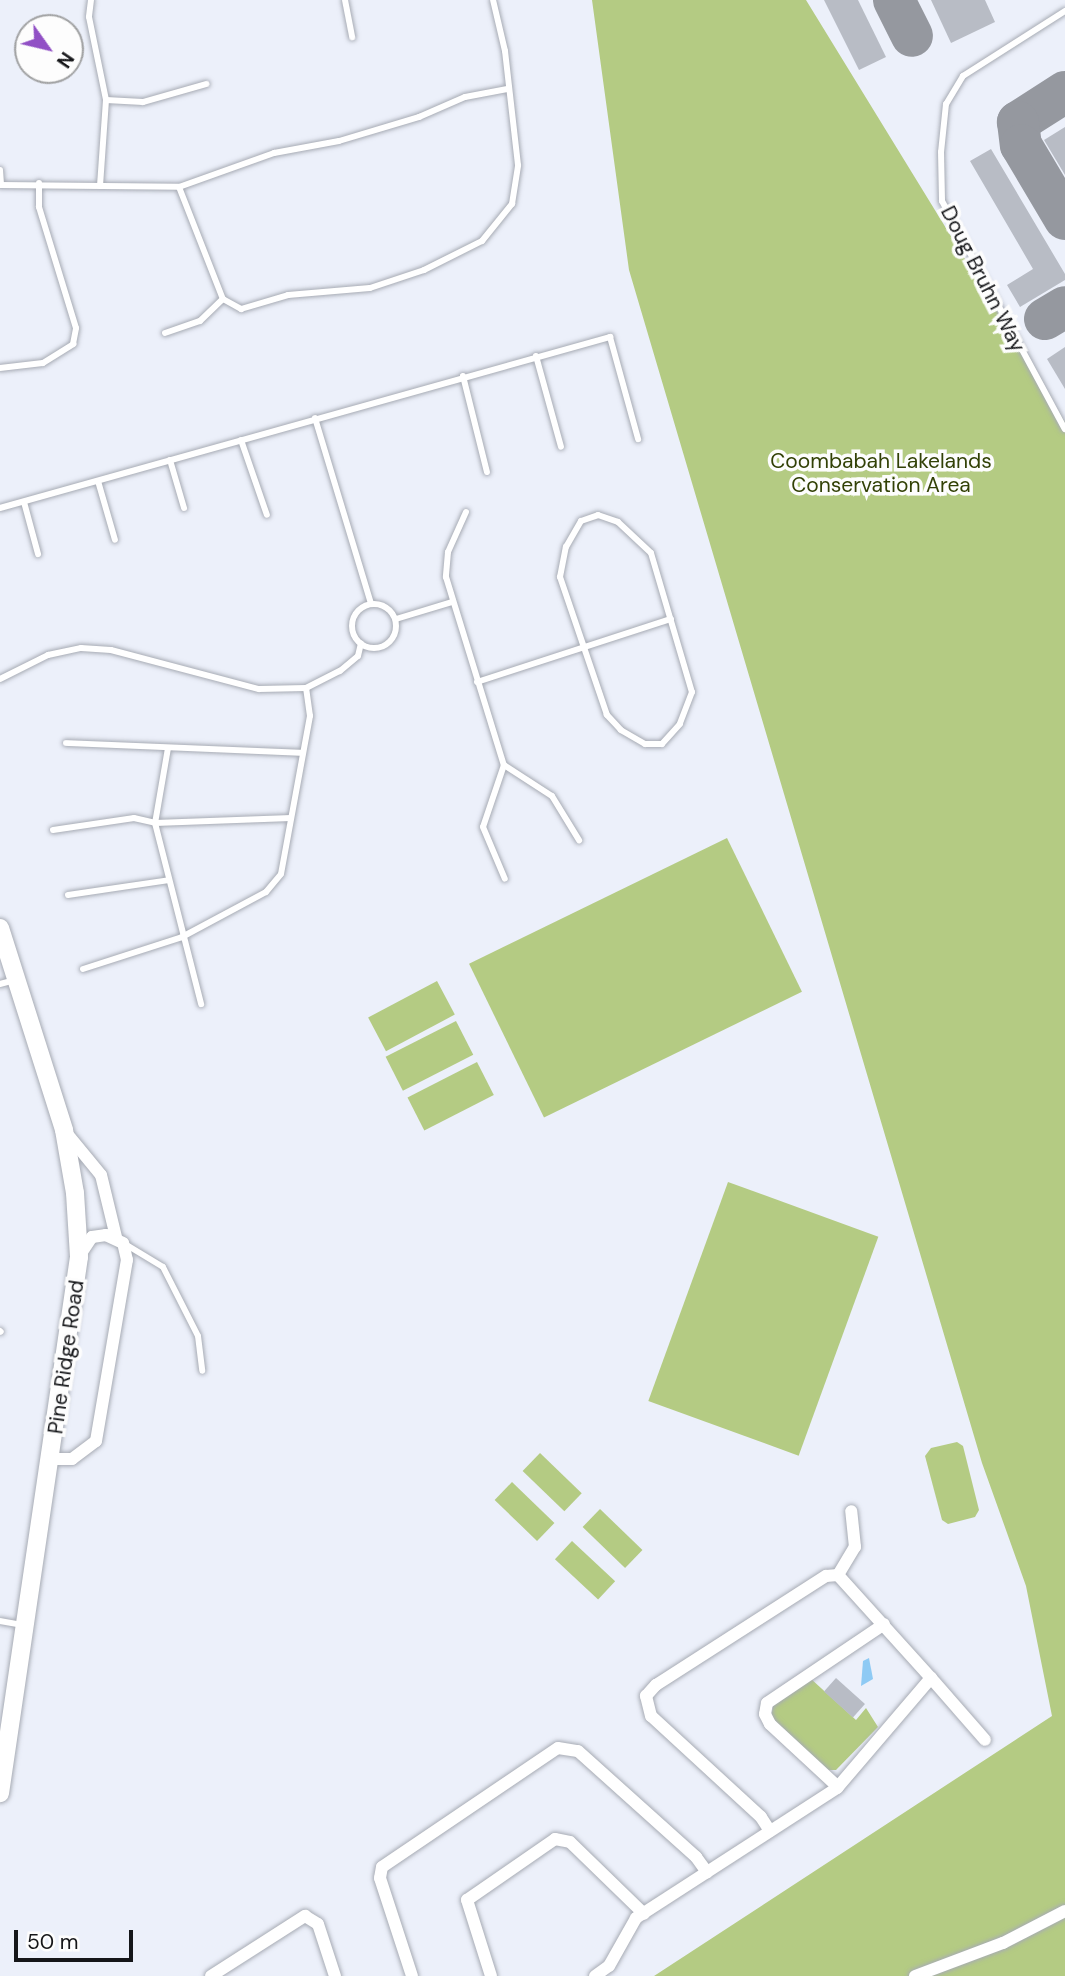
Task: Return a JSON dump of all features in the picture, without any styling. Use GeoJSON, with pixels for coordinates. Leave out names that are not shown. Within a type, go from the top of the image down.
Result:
{"type":"FeatureCollection","features":[{"type":"Feature","properties":{"kind":"street","name":"Pine Ridge Road"},"geometry":{"type":"LineString","coordinates":[[0,928],[8,982],[64,1130],[75,1193],[79,1257],[52,1459],[0,1793]]}},
{"type":"Feature","properties":{"kind":"street"},"geometry":{"type":"LineString","coordinates":[[52,1459],[72,1459],[96,1441],[127,1261],[101,1175],[64,1130]]}},
{"type":"Feature","properties":{"kind":"street"},"geometry":{"type":"LineString","coordinates":[[79,1257],[92,1237],[119,1240]]}},
{"type":"Feature","properties":{"kind":"street"},"geometry":{"type":"LineString","coordinates":[[838,1575],[855,1547],[850,1511]]}},
{"type":"Feature","properties":{"kind":"street"},"geometry":{"type":"LineString","coordinates":[[838,1575],[985,1740]]}},
{"type":"Feature","properties":{"kind":"street"},"geometry":{"type":"LineString","coordinates":[[770,1831],[761,1817],[651,1716],[645,1706],[646,1696],[656,1685],[826,1576],[838,1575]]}},
{"type":"Feature","properties":{"kind":"street"},"geometry":{"type":"LineString","coordinates":[[838,1787],[770,1724],[765,1714],[767,1703],[884,1624]]}},
{"type":"Feature","properties":{"kind":"street"},"geometry":{"type":"LineString","coordinates":[[594,1976],[609,1966],[627,1930],[644,1914],[838,1787],[931,1678]]}},
{"type":"Feature","properties":{"kind":"street"},"geometry":{"type":"LineString","coordinates":[[412,1976],[380,1878],[382,1867],[558,1748],[578,1751],[696,1857],[707,1872]]}},
{"type":"Feature","properties":{"kind":"street"},"geometry":{"type":"LineString","coordinates":[[491,1976],[467,1900],[555,1839],[570,1842],[644,1914]]}},
{"type":"Feature","properties":{"kind":"street"},"geometry":{"type":"LineString","coordinates":[[915,1976],[1003,1943],[1065,1911]]}},
{"type":"Feature","properties":{"kind":"street"},"geometry":{"type":"LineString","coordinates":[[211,1976],[304,1916],[318,1924],[335,1976]]}},
{"type":"Feature","properties":{"kind":"lane"},"geometry":{"type":"LineString","coordinates":[[91,0],[89,17],[106,100],[100,186]]}},
{"type":"Feature","properties":{"kind":"lane"},"geometry":{"type":"LineString","coordinates":[[345,0],[352,37]]}},
{"type":"Feature","properties":{"kind":"lane"},"geometry":{"type":"LineString","coordinates":[[179,187],[223,299],[241,309],[288,295],[370,288],[424,270],[482,241],[512,204],[517,165],[505,51],[493,0]]}},
{"type":"Feature","properties":{"kind":"lane","name":"Doug Bruhn Way"},"geometry":{"type":"LineString","coordinates":[[1065,10],[963,76],[946,104],[941,152],[942,201],[1065,429]]}},
{"type":"Feature","properties":{"kind":"lane"},"geometry":{"type":"LineString","coordinates":[[106,100],[142,102],[206,84]]}},
{"type":"Feature","properties":{"kind":"lane"},"geometry":{"type":"LineString","coordinates":[[0,170],[0,184],[179,187],[274,153],[339,141],[419,117],[466,97],[507,89]]}},
{"type":"Feature","properties":{"kind":"lane"},"geometry":{"type":"LineString","coordinates":[[0,368],[43,363],[73,344],[76,328],[39,207],[39,183]]}},
{"type":"Feature","properties":{"kind":"lane"},"geometry":{"type":"LineString","coordinates":[[165,332],[200,321],[223,299]]}},
{"type":"Feature","properties":{"kind":"lane"},"geometry":{"type":"LineString","coordinates":[[0,508],[463,376],[610,337],[638,439]]}},
{"type":"Feature","properties":{"kind":"lane"},"geometry":{"type":"LineString","coordinates":[[536,356],[561,447]]}},
{"type":"Feature","properties":{"kind":"lane"},"geometry":{"type":"LineString","coordinates":[[463,376],[487,472]]}},
{"type":"Feature","properties":{"kind":"lane"},"geometry":{"type":"LineString","coordinates":[[315,418],[371,603]]}},
{"type":"Feature","properties":{"kind":"lane"},"geometry":{"type":"LineString","coordinates":[[241,440],[267,515]]}},
{"type":"Feature","properties":{"kind":"lane"},"geometry":{"type":"LineString","coordinates":[[170,460],[184,508]]}},
{"type":"Feature","properties":{"kind":"lane"},"geometry":{"type":"LineString","coordinates":[[98,481],[116,540]]}},
{"type":"Feature","properties":{"kind":"lane"},"geometry":{"type":"LineString","coordinates":[[24,502],[38,554]]}},
{"type":"Feature","properties":{"kind":"lane"},"geometry":{"type":"LineString","coordinates":[[466,512],[448,552],[446,578],[504,765],[483,827],[505,879]]}},
{"type":"Feature","properties":{"kind":"lane"},"geometry":{"type":"LineString","coordinates":[[598,515],[618,522],[651,554],[692,692],[680,724],[662,744],[646,744],[621,730],[607,715],[583,648],[560,577],[566,547],[580,521],[598,515]]}},
{"type":"Feature","properties":{"kind":"lane"},"geometry":{"type":"LineString","coordinates":[[396,620],[452,601]]}},
{"type":"Feature","properties":{"kind":"lane"},"geometry":{"type":"LineString","coordinates":[[0,679],[48,656],[80,648],[111,650],[259,689],[306,688],[358,656],[361,643],[352,623],[359,610],[371,603],[386,607],[396,620],[395,633],[384,646],[361,643]]}},
{"type":"Feature","properties":{"kind":"lane"},"geometry":{"type":"LineString","coordinates":[[477,682],[671,619]]}},
{"type":"Feature","properties":{"kind":"lane"},"geometry":{"type":"LineString","coordinates":[[83,969],[182,937],[266,892],[281,874],[310,716],[306,688]]}},
{"type":"Feature","properties":{"kind":"lane"},"geometry":{"type":"LineString","coordinates":[[66,743],[303,753]]}},
{"type":"Feature","properties":{"kind":"lane"},"geometry":{"type":"LineString","coordinates":[[168,748],[155,823],[201,1003]]}},
{"type":"Feature","properties":{"kind":"lane"},"geometry":{"type":"LineString","coordinates":[[504,765],[552,796],[579,840]]}},
{"type":"Feature","properties":{"kind":"lane"},"geometry":{"type":"LineString","coordinates":[[53,830],[134,818],[155,823],[291,818]]}},
{"type":"Feature","properties":{"kind":"lane"},"geometry":{"type":"LineString","coordinates":[[68,895],[169,880]]}},
{"type":"Feature","properties":{"kind":"lane"},"geometry":{"type":"LineString","coordinates":[[119,1240],[163,1267],[198,1336],[202,1371]]}},
{"type":"Feature","properties":{"kind":"lane"},"geometry":{"type":"LineString","coordinates":[[0,1621],[27,1625]]}},
{"type":"Feature","properties":{"kind":"green space","name":"Coombabah Lakelands Conservation Area"},"geometry":{"type":"Polygon","coordinates":[[[592,0],[806,0],[1065,422],[1065,1976],[654,1976],[1052,1716],[1026,1586],[982,1463],[629,270],[592,0]]]}},
{"type":"Feature","properties":{"kind":"green space"},"geometry":{"type":"Polygon","coordinates":[[[727,838],[802,992],[544,1118],[469,964],[727,838]]]}},
{"type":"Feature","properties":{"kind":"green space"},"geometry":{"type":"Polygon","coordinates":[[[437,981],[455,1015],[386,1051],[368,1018],[437,981]]]}},
{"type":"Feature","properties":{"kind":"green space"},"geometry":{"type":"Polygon","coordinates":[[[456,1021],[473,1055],[403,1091],[386,1057],[456,1021]]]}},
{"type":"Feature","properties":{"kind":"green space"},"geometry":{"type":"Polygon","coordinates":[[[477,1062],[494,1095],[424,1130],[408,1097],[477,1062]]]}},
{"type":"Feature","properties":{"kind":"green space"},"geometry":{"type":"Polygon","coordinates":[[[728,1182],[878,1237],[799,1456],[648,1401],[728,1182]]]}},
{"type":"Feature","properties":{"kind":"green space"},"geometry":{"type":"Polygon","coordinates":[[[957,1442],[963,1446],[979,1510],[975,1517],[948,1524],[942,1520],[925,1456],[931,1448],[957,1442]]]}},
{"type":"Feature","properties":{"kind":"green space"},"geometry":{"type":"Polygon","coordinates":[[[540,1453],[582,1493],[564,1511],[523,1471],[540,1453]]]}},
{"type":"Feature","properties":{"kind":"green space"},"geometry":{"type":"Polygon","coordinates":[[[512,1482],[554,1523],[537,1541],[495,1500],[512,1482]]]}},
{"type":"Feature","properties":{"kind":"green space"},"geometry":{"type":"Polygon","coordinates":[[[600,1509],[642,1550],[625,1568],[583,1527],[600,1509]]]}},
{"type":"Feature","properties":{"kind":"green space"},"geometry":{"type":"Polygon","coordinates":[[[572,1541],[615,1581],[598,1600],[555,1559],[572,1541]]]}},
{"type":"Feature","properties":{"kind":"green space"},"geometry":{"type":"Polygon","coordinates":[[[810,1678],[856,1720],[866,1708],[878,1727],[836,1770],[828,1770],[771,1717],[774,1702],[810,1678]]]}},
{"type":"Feature","properties":{"kind":"water"},"geometry":{"type":"Polygon","coordinates":[[[869,1658],[873,1679],[861,1686],[863,1661],[869,1658]]]}},
{"type":"Feature","properties":{"kind":"building"},"geometry":{"type":"Polygon","coordinates":[[[824,0],[858,0],[886,57],[859,70],[824,0]]]}},
{"type":"Feature","properties":{"kind":"building"},"geometry":{"type":"Polygon","coordinates":[[[931,0],[985,0],[995,22],[951,43],[931,0]]]}},
{"type":"Feature","properties":{"kind":"building"},"geometry":{"type":"Polygon","coordinates":[[[1065,127],[1065,175],[1044,140],[1065,127]]]}},
{"type":"Feature","properties":{"kind":"building"},"geometry":{"type":"Polygon","coordinates":[[[991,149],[1065,274],[1065,280],[1020,307],[1007,285],[1033,269],[970,161],[991,149]]]}},
{"type":"Feature","properties":{"kind":"building"},"geometry":{"type":"Polygon","coordinates":[[[1065,347],[1065,389],[1047,359],[1065,347]]]}},
{"type":"Feature","properties":{"kind":"building"},"geometry":{"type":"Polygon","coordinates":[[[836,1678],[865,1704],[853,1717],[824,1691],[836,1678]]]}},
{"type":"Feature","properties":{"kind":"taxiway"},"geometry":{"type":"LineString","coordinates":[[894,0],[912,36]]}},
{"type":"Feature","properties":{"kind":"taxiway"},"geometry":{"type":"LineString","coordinates":[[1065,92],[1018,122],[1021,145],[1065,219]]}},
{"type":"Feature","properties":{"kind":"taxiway"},"geometry":{"type":"LineString","coordinates":[[1045,319],[1065,307]]}}]}
